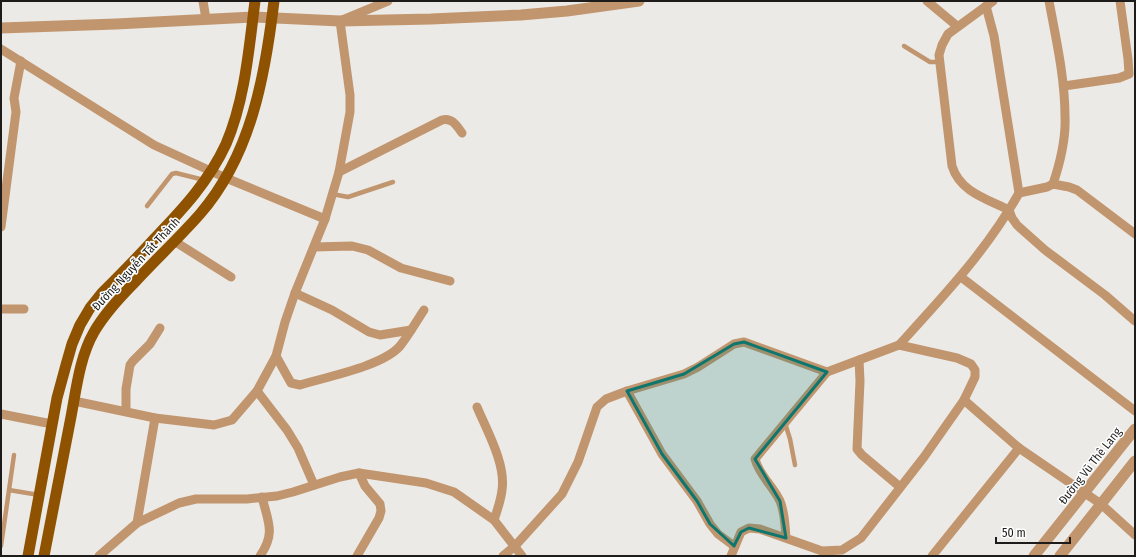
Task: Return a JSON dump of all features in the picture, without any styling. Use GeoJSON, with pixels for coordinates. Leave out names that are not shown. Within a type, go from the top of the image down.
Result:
{"type":"FeatureCollection","features":[{"type":"Feature","properties":{"kind":"main road","name":"Đường Nguyễn Tất Thành"},"geometry":{"type":"LineString","coordinates":[[28,556],[52,424],[72,344],[80,325],[90,308],[102,293],[188,204],[209,176],[226,144],[238,106],[248,60],[255,1]]}},
{"type":"Feature","properties":{"kind":"main road","name":"Đường Nguyễn Tất Thành"},"geometry":{"type":"LineString","coordinates":[[44,556],[74,401],[86,350],[93,333],[113,304],[200,214],[226,178],[240,151],[255,108],[265,64],[274,1]]}},
{"type":"Feature","properties":{"kind":"street"},"geometry":{"type":"LineString","coordinates":[[203,1],[206,19]]}},
{"type":"Feature","properties":{"kind":"street"},"geometry":{"type":"LineString","coordinates":[[340,22],[388,1]]}},
{"type":"Feature","properties":{"kind":"street"},"geometry":{"type":"LineString","coordinates":[[1,28],[253,17],[340,22],[521,15],[567,11],[639,1]]}},
{"type":"Feature","properties":{"kind":"street"},"geometry":{"type":"LineString","coordinates":[[927,1],[957,26]]}},
{"type":"Feature","properties":{"kind":"street"},"geometry":{"type":"LineString","coordinates":[[1049,1],[1064,86],[1066,118],[1064,135],[1053,184]]}},
{"type":"Feature","properties":{"kind":"street"},"geometry":{"type":"LineString","coordinates":[[1064,86],[1119,78],[1129,74],[1130,72],[1120,1]]}},
{"type":"Feature","properties":{"kind":"street"},"geometry":{"type":"LineString","coordinates":[[786,538],[784,514],[780,501],[756,466],[755,459],[758,453],[785,424],[827,372],[899,345],[961,277],[1009,210],[1019,193],[990,3],[948,34],[939,55],[952,166],[955,174],[966,188],[1009,210],[1017,225],[1045,250],[1105,295],[1135,321]]}},
{"type":"Feature","properties":{"kind":"street"},"geometry":{"type":"LineString","coordinates":[[74,401],[155,418],[214,425],[232,420],[257,391],[276,356],[285,322],[325,219],[339,172],[350,112],[350,96],[340,22]]}},
{"type":"Feature","properties":{"kind":"street"},"geometry":{"type":"LineString","coordinates":[[1,49],[154,145],[209,176],[226,178],[325,219]]}},
{"type":"Feature","properties":{"kind":"street"},"geometry":{"type":"LineString","coordinates":[[1,227],[16,112],[14,98],[21,62]]}},
{"type":"Feature","properties":{"kind":"street"},"geometry":{"type":"LineString","coordinates":[[339,172],[447,118],[452,120],[462,133]]}},
{"type":"Feature","properties":{"kind":"street"},"geometry":{"type":"LineString","coordinates":[[1019,193],[1047,187],[1053,184],[1069,187],[1077,190],[1135,234]]}},
{"type":"Feature","properties":{"kind":"street"},"geometry":{"type":"LineString","coordinates":[[174,241],[231,277]]}},
{"type":"Feature","properties":{"kind":"street"},"geometry":{"type":"LineString","coordinates":[[314,247],[352,246],[368,250],[401,268],[450,281]]}},
{"type":"Feature","properties":{"kind":"street"},"geometry":{"type":"LineString","coordinates":[[961,277],[1135,411]]}},
{"type":"Feature","properties":{"kind":"street"},"geometry":{"type":"LineString","coordinates":[[296,293],[338,313],[370,332],[380,334],[411,330]]}},
{"type":"Feature","properties":{"kind":"street"},"geometry":{"type":"LineString","coordinates":[[1,309],[24,309]]}},
{"type":"Feature","properties":{"kind":"street"},"geometry":{"type":"LineString","coordinates":[[276,356],[291,383],[300,385],[368,365],[386,358],[400,347],[424,310]]}},
{"type":"Feature","properties":{"kind":"street"},"geometry":{"type":"LineString","coordinates":[[126,411],[126,388],[130,365],[150,344],[160,328]]}},
{"type":"Feature","properties":{"kind":"street"},"geometry":{"type":"LineString","coordinates":[[504,556],[515,546],[562,494],[578,462],[597,406],[606,399],[627,391],[684,374],[698,367],[734,344],[744,342],[827,372]]}},
{"type":"Feature","properties":{"kind":"street"},"geometry":{"type":"LineString","coordinates":[[731,556],[741,532],[749,528],[760,528],[822,551],[842,550],[861,538],[924,457],[964,400],[975,377],[975,370],[971,364],[957,358],[899,345]]}},
{"type":"Feature","properties":{"kind":"street"},"geometry":{"type":"LineString","coordinates":[[859,360],[860,381],[858,449],[862,455],[900,487]]}},
{"type":"Feature","properties":{"kind":"street"},"geometry":{"type":"LineString","coordinates":[[257,391],[287,430],[298,448],[314,485]]}},
{"type":"Feature","properties":{"kind":"street"},"geometry":{"type":"LineString","coordinates":[[627,391],[662,454],[697,501],[710,524],[718,534],[734,546]]}},
{"type":"Feature","properties":{"kind":"street"},"geometry":{"type":"LineString","coordinates":[[964,400],[1019,448],[1101,504],[1135,535]]}},
{"type":"Feature","properties":{"kind":"street"},"geometry":{"type":"LineString","coordinates":[[477,407],[498,458],[502,474],[502,490],[494,520]]}},
{"type":"Feature","properties":{"kind":"street"},"geometry":{"type":"LineString","coordinates":[[1,414],[52,424]]}},
{"type":"Feature","properties":{"kind":"street"},"geometry":{"type":"LineString","coordinates":[[137,523],[155,418]]}},
{"type":"Feature","properties":{"kind":"street","name":"Đường Vũ Thê Lang"},"geometry":{"type":"LineString","coordinates":[[1034,556],[1135,429]]}},
{"type":"Feature","properties":{"kind":"street"},"geometry":{"type":"LineString","coordinates":[[932,556],[1019,448]]}},
{"type":"Feature","properties":{"kind":"street"},"geometry":{"type":"LineString","coordinates":[[1060,556],[1135,462]]}},
{"type":"Feature","properties":{"kind":"street"},"geometry":{"type":"LineString","coordinates":[[357,556],[379,518],[381,511],[380,504],[365,486],[359,473]]}},
{"type":"Feature","properties":{"kind":"street"},"geometry":{"type":"LineString","coordinates":[[99,556],[137,523],[179,503],[196,499],[262,497],[293,492],[340,477],[359,473],[426,483],[454,492],[494,520],[522,556]]}},
{"type":"Feature","properties":{"kind":"street"},"geometry":{"type":"LineString","coordinates":[[260,556],[267,547],[270,538],[270,530],[262,497]]}},
{"type":"Feature","properties":{"kind":"lane"},"geometry":{"type":"LineString","coordinates":[[904,46],[930,62],[940,62]]}},
{"type":"Feature","properties":{"kind":"lane"},"geometry":{"type":"LineString","coordinates":[[147,206],[172,174],[176,173],[209,176]]}},
{"type":"Feature","properties":{"kind":"lane"},"geometry":{"type":"LineString","coordinates":[[332,194],[348,197],[393,182]]}},
{"type":"Feature","properties":{"kind":"lane"},"geometry":{"type":"LineString","coordinates":[[785,424],[790,439],[795,465]]}},
{"type":"Feature","properties":{"kind":"lane"},"geometry":{"type":"LineString","coordinates":[[1,546],[14,455]]}},
{"type":"Feature","properties":{"kind":"lane"},"geometry":{"type":"LineString","coordinates":[[9,490],[39,495]]}},
{"type":"Feature","properties":{"kind":"highlighted area"},"geometry":{"type":"Polygon","coordinates":[[[744,342],[827,372],[755,459],[780,501],[786,538],[749,528],[741,532],[734,546],[710,524],[697,501],[662,454],[627,391],[684,374],[734,344],[744,342]]]}}]}
